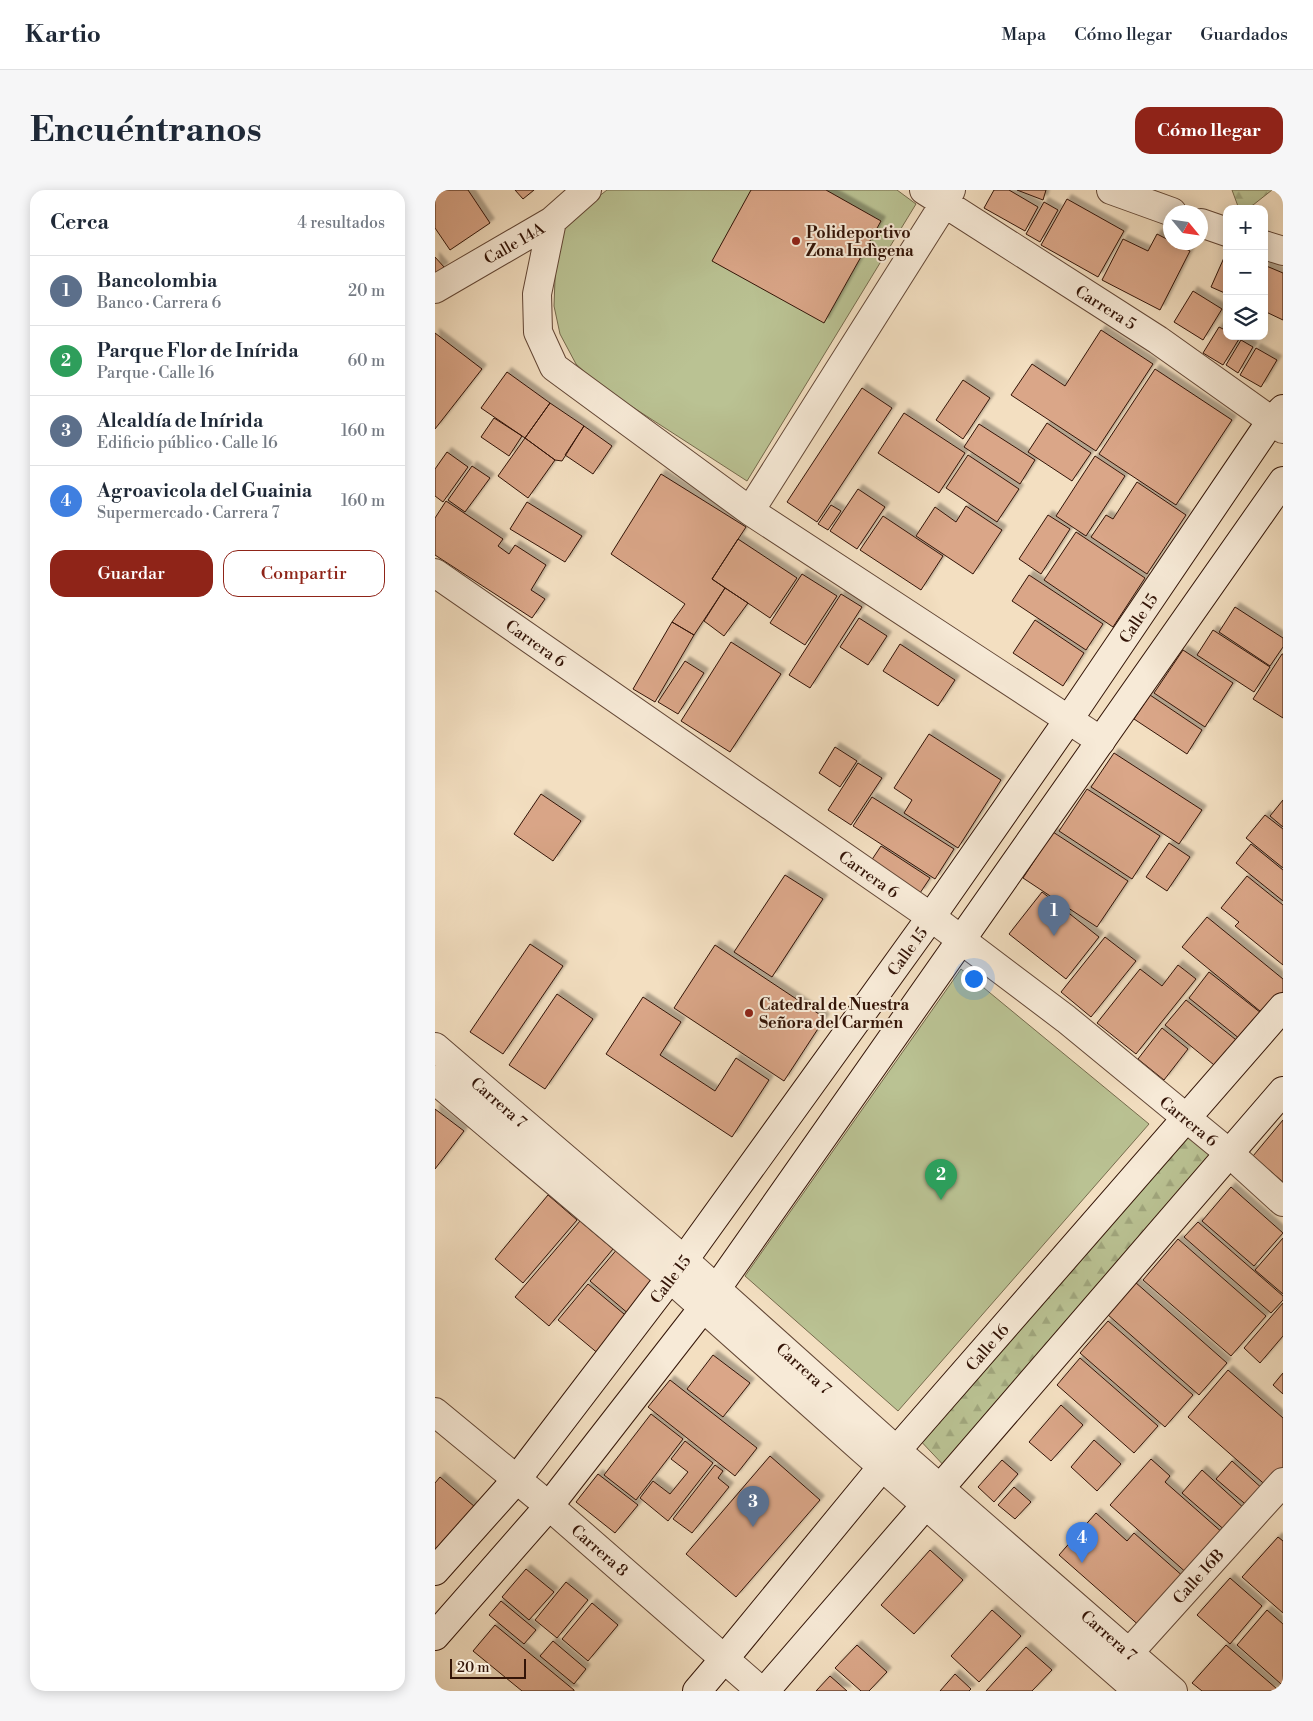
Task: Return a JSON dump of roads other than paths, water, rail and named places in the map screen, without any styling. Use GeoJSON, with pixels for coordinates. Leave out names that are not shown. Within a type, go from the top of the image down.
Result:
{"type":"FeatureCollection","features":[{"type":"Feature","properties":{"kind":"street","name":"Calle 14A"},"geometry":{"type":"LineString","coordinates":[[435,289],[552,221],[587,190]]}},
{"type":"Feature","properties":{"kind":"street"},"geometry":{"type":"LineString","coordinates":[[1111,190],[1163,208]]}},
{"type":"Feature","properties":{"kind":"street"},"geometry":{"type":"LineString","coordinates":[[750,511],[939,195]]}},
{"type":"Feature","properties":{"kind":"street","name":"Carrera 5"},"geometry":{"type":"LineString","coordinates":[[939,195],[1279,420]]}},
{"type":"Feature","properties":{"kind":"street"},"geometry":{"type":"LineString","coordinates":[[552,221],[537,294],[537,304],[538,332],[554,367],[750,511],[1101,741]]}},
{"type":"Feature","properties":{"kind":"street"},"geometry":{"type":"LineString","coordinates":[[1208,225],[1223,231]]}},
{"type":"Feature","properties":{"kind":"street"},"geometry":{"type":"LineString","coordinates":[[1268,246],[1283,251]]}},
{"type":"Feature","properties":{"kind":"street","name":"Calle 15"},"geometry":{"type":"LineString","coordinates":[[435,1571],[517,1479],[678,1270],[931,917],[1279,420]]}},
{"type":"Feature","properties":{"kind":"street"},"geometry":{"type":"LineString","coordinates":[[435,1636],[549,1506],[710,1299],[1283,481]]}},
{"type":"Feature","properties":{"kind":"street","name":"Carrera 6"},"geometry":{"type":"LineString","coordinates":[[435,573],[931,917],[1066,1019],[1229,1153],[1283,1202]]}},
{"type":"Feature","properties":{"kind":"street","name":"Calle 16"},"geometry":{"type":"LineString","coordinates":[[697,1691],[889,1459],[1283,1007]]}},
{"type":"Feature","properties":{"kind":"street","name":"Carrera 7"},"geometry":{"type":"LineString","coordinates":[[435,1047],[678,1270],[889,1459],[1121,1660],[1173,1691]]}},
{"type":"Feature","properties":{"kind":"street","name":"Carrera 7"},"geometry":{"type":"LineString","coordinates":[[435,1080],[678,1270]]}},
{"type":"Feature","properties":{"kind":"street"},"geometry":{"type":"LineString","coordinates":[[763,1691],[1283,1091]]}},
{"type":"Feature","properties":{"kind":"street","name":"Carrera 8"},"geometry":{"type":"LineString","coordinates":[[435,1412],[549,1506],[763,1691]]}},
{"type":"Feature","properties":{"kind":"street","name":"Calle 16B"},"geometry":{"type":"LineString","coordinates":[[1121,1660],[1283,1482]]}},
{"type":"Feature","properties":{"kind":"street","name":"Carrera 7"},"geometry":{"type":"LineString","coordinates":[[1121,1660],[1138,1691]]}},
{"type":"Feature","properties":{"kind":"place","name":"Polideportivo Zona Indìgena"},"geometry":{"type":"Point","coordinates":[796,241]}},
{"type":"Feature","properties":{"kind":"place","name":"Bancolombia"},"geometry":{"type":"Point","coordinates":[1054,936]}},
{"type":"Feature","properties":{"kind":"place","name":"Catedral de Nuestra Señora del Carmen"},"geometry":{"type":"Point","coordinates":[749,1013]}},
{"type":"Feature","properties":{"kind":"place","name":"Parque Flor de Inírida"},"geometry":{"type":"Point","coordinates":[941,1200]}},
{"type":"Feature","properties":{"kind":"place","name":"Alcaldía de Inírida"},"geometry":{"type":"Point","coordinates":[753,1527]}},
{"type":"Feature","properties":{"kind":"place","name":"Agroavicola del Guainia"},"geometry":{"type":"Point","coordinates":[1082,1563]}}]}
